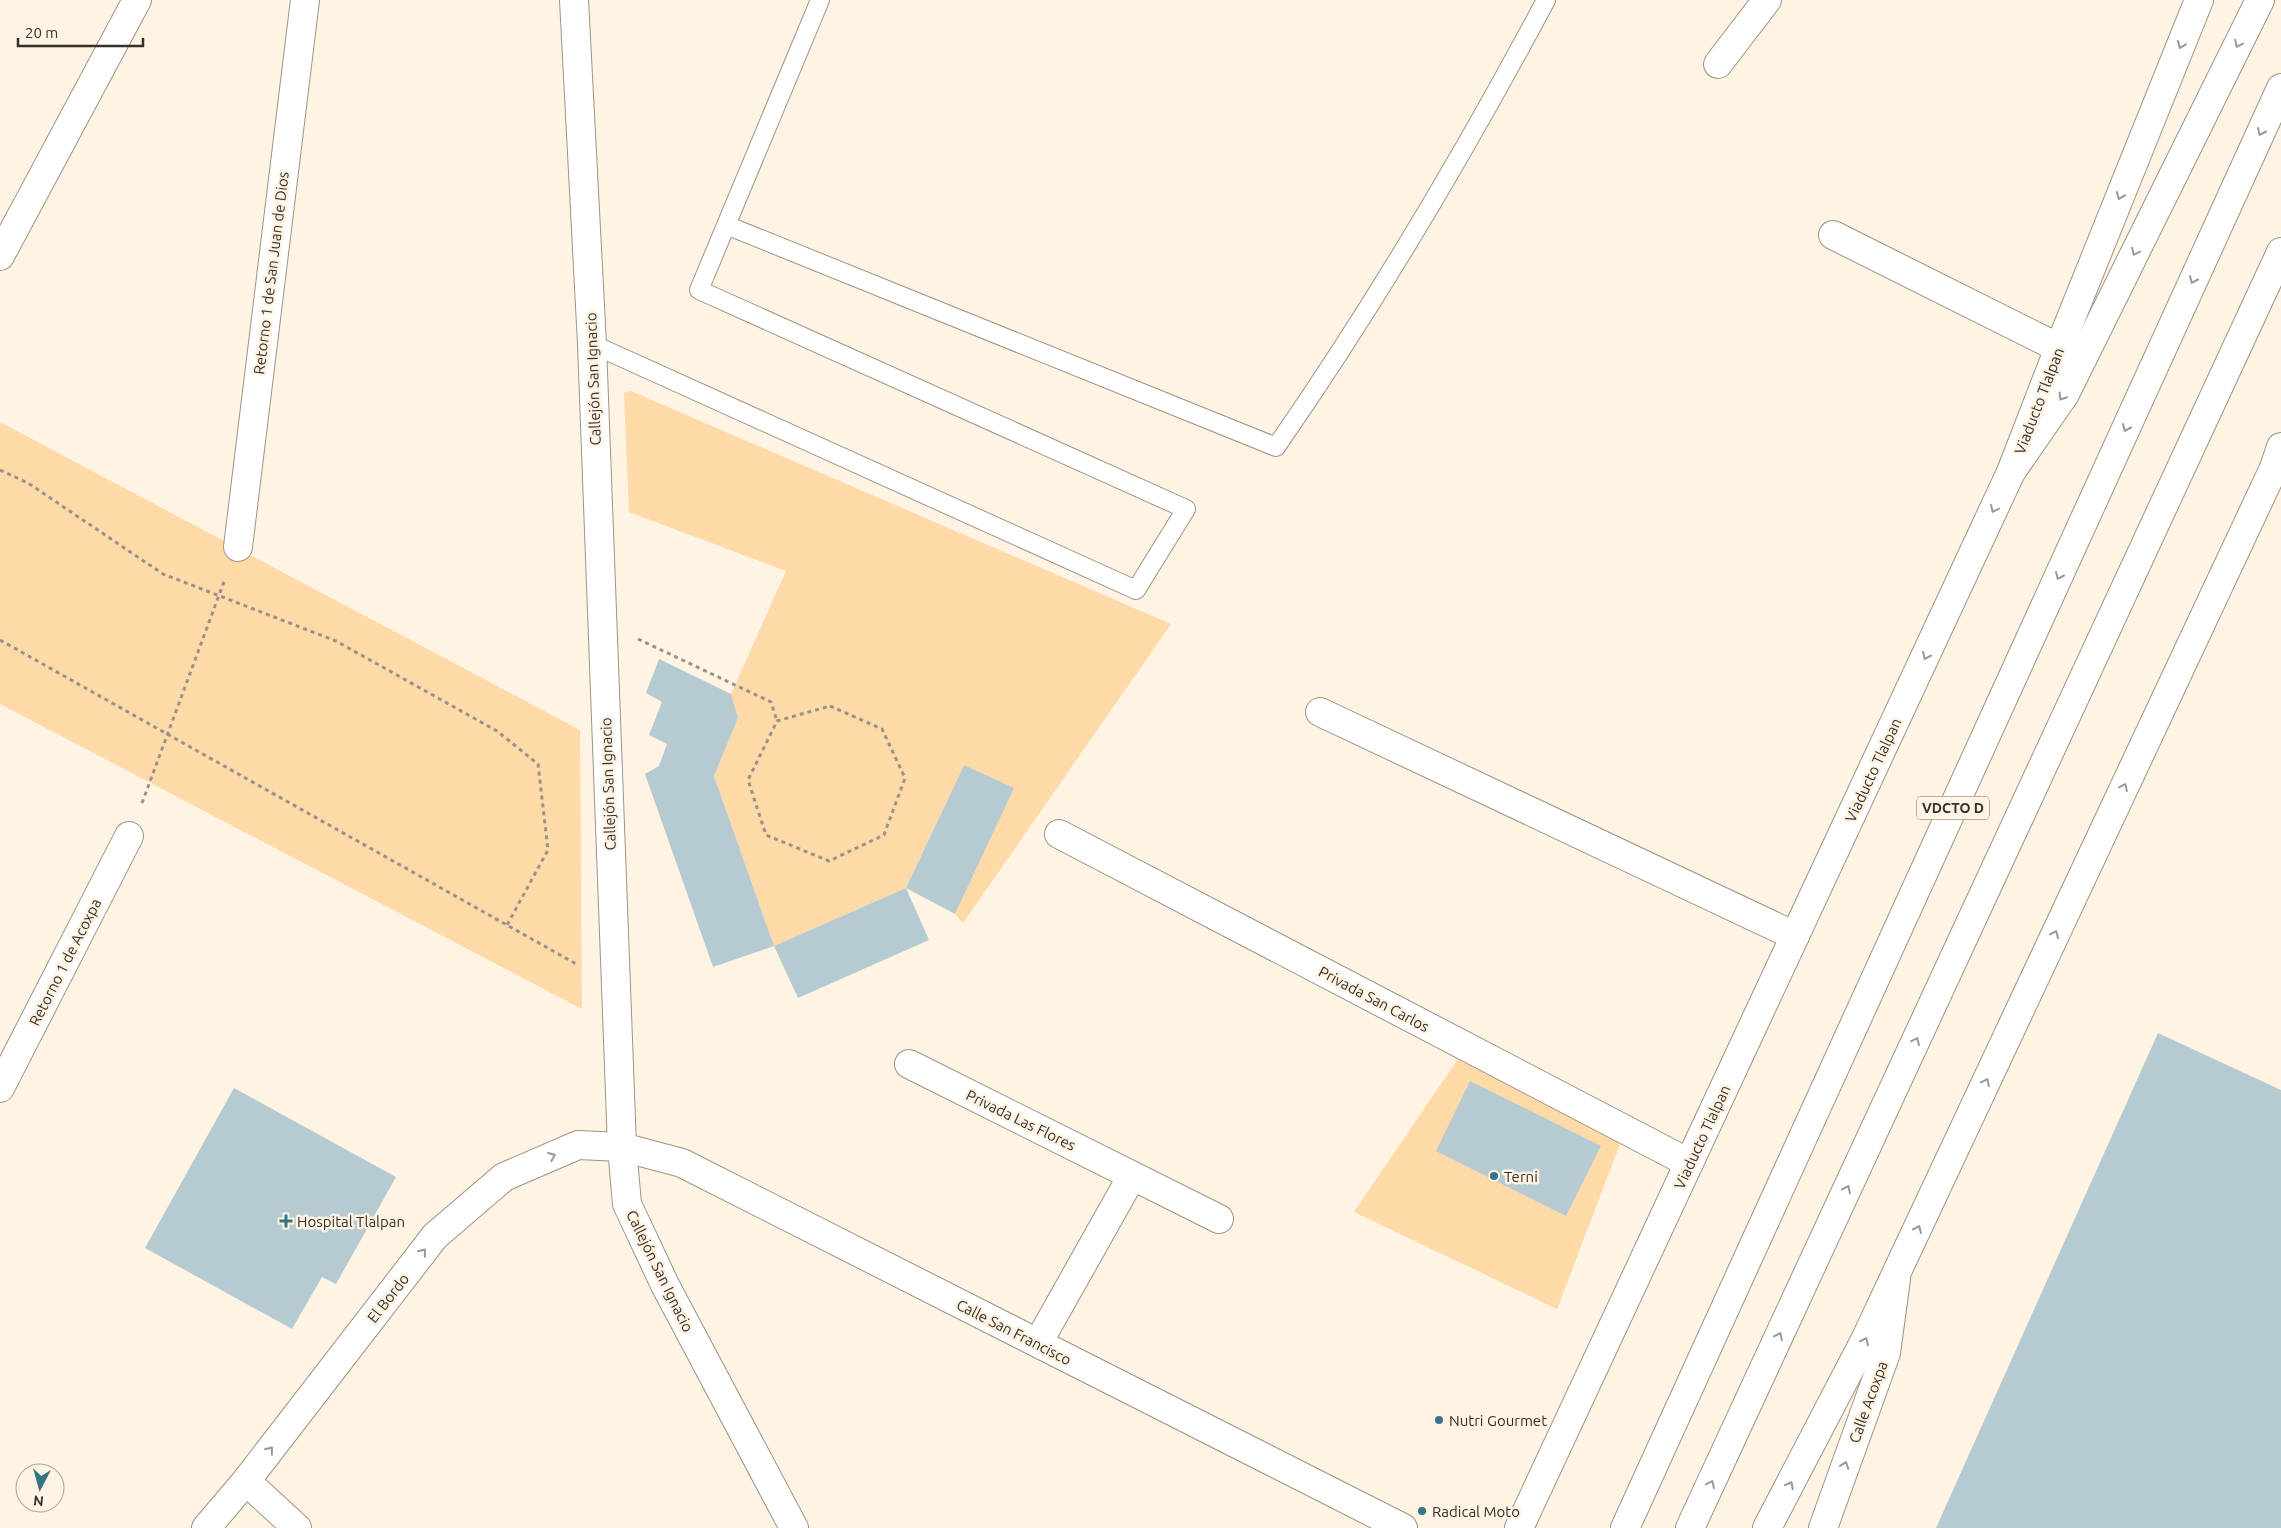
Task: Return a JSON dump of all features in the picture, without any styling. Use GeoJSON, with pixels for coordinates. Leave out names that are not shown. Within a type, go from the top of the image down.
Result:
{"type":"FeatureCollection","features":[{"type":"Feature","properties":{"kind":"main road"},"geometry":{"type":"LineString","coordinates":[[0,256],[137,0]]}},
{"type":"Feature","properties":{"kind":"main road","name":"Retorno 1 de San Juan de Dios"},"geometry":{"type":"LineString","coordinates":[[238,546],[305,0]]}},
{"type":"Feature","properties":{"kind":"main road","name":"Callejón San Ignacio"},"geometry":{"type":"LineString","coordinates":[[574,0],[592,344],[622,1147],[627,1204],[669,1293],[794,1528]]}},
{"type":"Feature","properties":{"kind":"main road"},"geometry":{"type":"LineString","coordinates":[[1718,64],[1767,0]]}},
{"type":"Feature","properties":{"kind":"main road","name":"Viaducto Tlalpan"},"geometry":{"type":"LineString","coordinates":[[1519,1528],[2012,472],[2059,348],[2199,0]]}},
{"type":"Feature","properties":{"kind":"main road"},"geometry":{"type":"LineString","coordinates":[[2012,472],[2065,394],[2260,0]]}},
{"type":"Feature","properties":{"kind":"main road","name":"VDCTO D"},"geometry":{"type":"LineString","coordinates":[[1625,1528],[2281,88]]}},
{"type":"Feature","properties":{"kind":"main road"},"geometry":{"type":"LineString","coordinates":[[1833,235],[2059,348]]}},
{"type":"Feature","properties":{"kind":"main road"},"geometry":{"type":"LineString","coordinates":[[1690,1528],[2281,252]]}},
{"type":"Feature","properties":{"kind":"main road"},"geometry":{"type":"LineString","coordinates":[[1767,1528],[1865,1340],[1897,1273],[2279,455]]}},
{"type":"Feature","properties":{"kind":"main road"},"geometry":{"type":"LineString","coordinates":[[1320,712],[1795,936]]}},
{"type":"Feature","properties":{"kind":"main road","name":"Privada San Carlos"},"geometry":{"type":"LineString","coordinates":[[1059,834],[1689,1163]]}},
{"type":"Feature","properties":{"kind":"main road","name":"Retorno 1 de Acoxpa"},"geometry":{"type":"LineString","coordinates":[[0,1088],[129,836]]}},
{"type":"Feature","properties":{"kind":"main road","name":"Privada Las Flores"},"geometry":{"type":"LineString","coordinates":[[909,1064],[1219,1219]]}},
{"type":"Feature","properties":{"kind":"main road","name":"El Bordo"},"geometry":{"type":"LineString","coordinates":[[206,1528],[246,1481],[442,1230],[504,1176],[578,1145],[622,1147]]}},
{"type":"Feature","properties":{"kind":"main road","name":"Calle San Francisco"},"geometry":{"type":"LineString","coordinates":[[622,1147],[689,1167],[1402,1528]]}},
{"type":"Feature","properties":{"kind":"main road"},"geometry":{"type":"LineString","coordinates":[[1038,1344],[1132,1176]]}},
{"type":"Feature","properties":{"kind":"main road","name":"Calle Acoxpa"},"geometry":{"type":"LineString","coordinates":[[1823,1528],[1886,1352],[1897,1273]]}},
{"type":"Feature","properties":{"kind":"main road"},"geometry":{"type":"LineString","coordinates":[[246,1481],[297,1528]]}},
{"type":"Feature","properties":{"kind":"lane"},"geometry":{"type":"LineString","coordinates":[[592,344],[1136,590],[1186,509],[699,290],[820,0]]}},
{"type":"Feature","properties":{"kind":"lane"},"geometry":{"type":"LineString","coordinates":[[726,225],[1276,447],[1327,373],[1426,216],[1546,0]]}},
{"type":"Feature","properties":{"kind":"path"},"geometry":{"type":"LineString","coordinates":[[0,470],[28,483],[163,574],[336,641],[497,731],[538,764],[548,850],[507,925]]}},
{"type":"Feature","properties":{"kind":"path"},"geometry":{"type":"LineString","coordinates":[[129,836],[238,546]]}},
{"type":"Feature","properties":{"kind":"path"},"geometry":{"type":"LineString","coordinates":[[602,622],[771,702],[777,721],[748,780],[766,835],[829,861],[884,835],[905,778],[882,728],[830,706],[777,721]]}},
{"type":"Feature","properties":{"kind":"path"},"geometry":{"type":"LineString","coordinates":[[0,640],[616,986]]}},
{"type":"Feature","properties":{"kind":"shaded area"},"geometry":{"type":"Polygon","coordinates":[[[631,391],[1171,624],[963,923],[955,914],[1013,788],[964,765],[906,888],[774,946],[714,776],[738,718],[731,694],[786,571],[629,512],[624,393],[631,391]]]}},
{"type":"Feature","properties":{"kind":"shaded area"},"geometry":{"type":"Polygon","coordinates":[[[0,422],[580,730],[582,1009],[0,704],[0,422]]]}},
{"type":"Feature","properties":{"kind":"shaded area","name":"Terni"},"geometry":{"type":"Polygon","coordinates":[[[1460,1056],[1622,1139],[1557,1309],[1354,1212],[1460,1056]]]}},
{"type":"Feature","properties":{"kind":"building"},"geometry":{"type":"Polygon","coordinates":[[[659,659],[731,694],[738,718],[714,776],[774,946],[713,967],[645,774],[659,766],[667,744],[649,735],[662,702],[646,693],[659,659]]]}},
{"type":"Feature","properties":{"kind":"building"},"geometry":{"type":"Polygon","coordinates":[[[964,765],[1014,788],[955,914],[906,888],[964,765]]]}},
{"type":"Feature","properties":{"kind":"building"},"geometry":{"type":"Polygon","coordinates":[[[906,888],[929,940],[798,998],[774,946],[906,888]]]}},
{"type":"Feature","properties":{"kind":"building"},"geometry":{"type":"Polygon","coordinates":[[[2158,1033],[2281,1090],[2281,1528],[1936,1528],[2158,1033]]]}},
{"type":"Feature","properties":{"kind":"building"},"geometry":{"type":"Polygon","coordinates":[[[1470,1081],[1601,1146],[1566,1216],[1436,1151],[1470,1081]]]}},
{"type":"Feature","properties":{"kind":"building","name":"Hospital Tlalpan"},"geometry":{"type":"Polygon","coordinates":[[[234,1088],[396,1177],[336,1284],[322,1277],[292,1329],[145,1248],[234,1088]]]}},
{"type":"Feature","properties":{"kind":"place","name":"Terni"},"geometry":{"type":"Point","coordinates":[1494,1176]}},
{"type":"Feature","properties":{"kind":"place","name":"Hospital Tlalpan"},"geometry":{"type":"Point","coordinates":[286,1221]}},
{"type":"Feature","properties":{"kind":"place","name":"Nutri Gourmet"},"geometry":{"type":"Point","coordinates":[1439,1420]}},
{"type":"Feature","properties":{"kind":"place","name":"Radical Moto"},"geometry":{"type":"Point","coordinates":[1422,1511]}}]}
